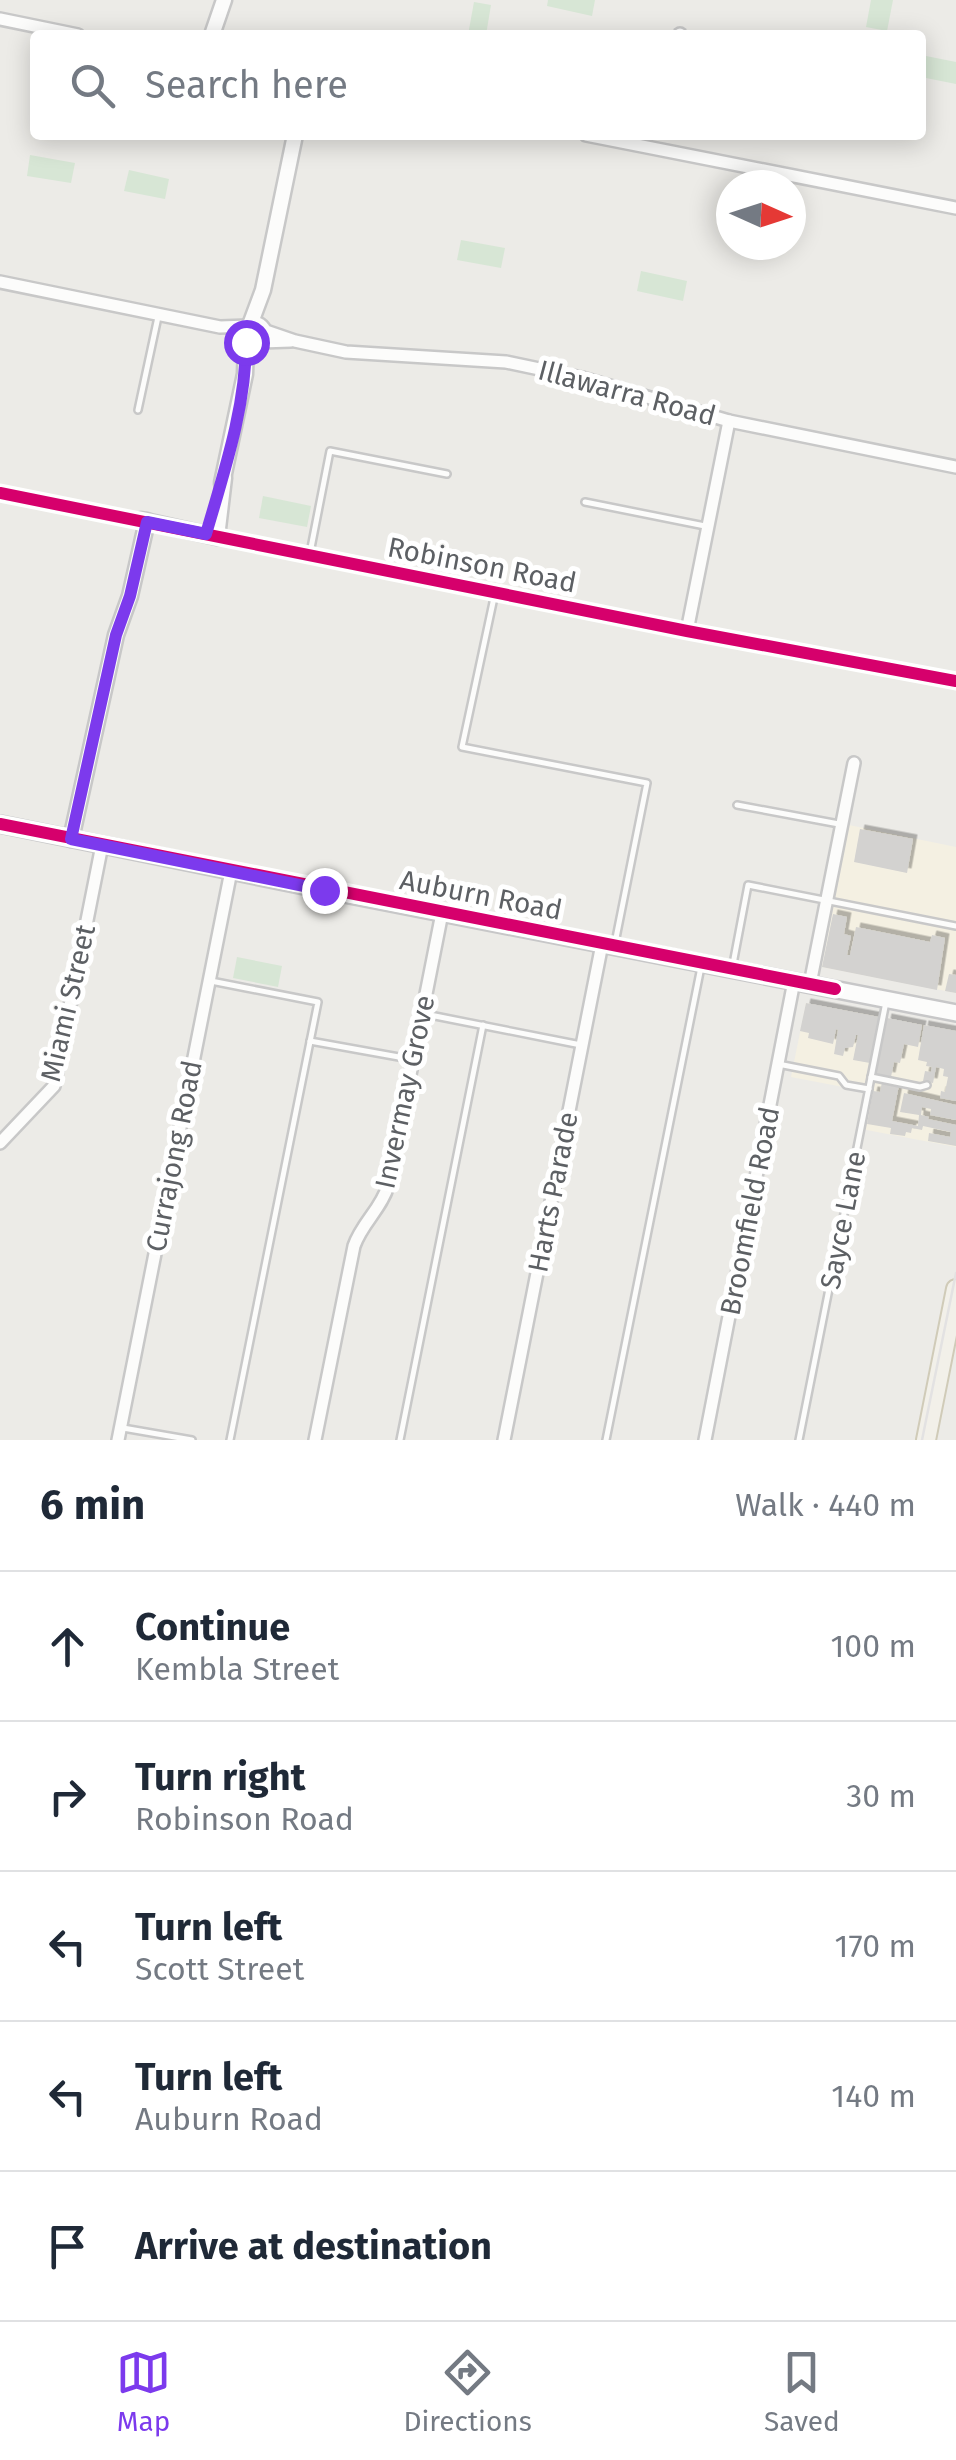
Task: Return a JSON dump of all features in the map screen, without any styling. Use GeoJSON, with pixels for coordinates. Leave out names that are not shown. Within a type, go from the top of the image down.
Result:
{"type":"FeatureCollection","features":[{"type":"Feature","properties":{"kind":"main road","name":"Auburn Road"},"geometry":{"type":"LineString","coordinates":[[0,824],[956,1013]]}},
{"type":"Feature","properties":{"kind":"main road"},"geometry":{"type":"LineString","coordinates":[[926,1440],[956,1289]]}},
{"type":"Feature","properties":{"kind":"street"},"geometry":{"type":"LineString","coordinates":[[214,30],[223,5]]}},
{"type":"Feature","properties":{"kind":"street"},"geometry":{"type":"LineString","coordinates":[[221,30],[223,5]]}},
{"type":"Feature","properties":{"kind":"street"},"geometry":{"type":"LineString","coordinates":[[0,19],[54,30]]}},
{"type":"Feature","properties":{"kind":"street"},"geometry":{"type":"LineString","coordinates":[[212,536],[294,140]]}},
{"type":"Feature","properties":{"kind":"street"},"geometry":{"type":"LineString","coordinates":[[611,140],[956,208]]}},
{"type":"Feature","properties":{"kind":"street"},"geometry":{"type":"LineString","coordinates":[[657,149],[659,140]]}},
{"type":"Feature","properties":{"kind":"street","name":"Illawarra Road"},"geometry":{"type":"LineString","coordinates":[[0,282],[346,352],[506,362],[582,378],[729,421],[956,467]]}},
{"type":"Feature","properties":{"kind":"street"},"geometry":{"type":"LineString","coordinates":[[687,631],[729,421]]}},
{"type":"Feature","properties":{"kind":"street","name":"Robinson Road"},"geometry":{"type":"LineString","coordinates":[[0,493],[956,681]]}},
{"type":"Feature","properties":{"kind":"street"},"geometry":{"type":"LineString","coordinates":[[71,839],[143,521]]}},
{"type":"Feature","properties":{"kind":"street","name":"Broomfield Road"},"geometry":{"type":"LineString","coordinates":[[705,1440],[778,1064],[826,901],[854,763]]}},
{"type":"Feature","properties":{"kind":"street","name":"Miami Street"},"geometry":{"type":"LineString","coordinates":[[0,1143],[54,1086],[102,845]]}},
{"type":"Feature","properties":{"kind":"street","name":"Currajong Road"},"geometry":{"type":"LineString","coordinates":[[119,1434],[232,871]]}},
{"type":"Feature","properties":{"kind":"street","name":"Invermay Grove"},"geometry":{"type":"LineString","coordinates":[[315,1440],[354,1246],[360,1230],[386,1193],[442,912]]}},
{"type":"Feature","properties":{"kind":"street","name":"Harts Parade"},"geometry":{"type":"LineString","coordinates":[[504,1440],[581,1045],[608,945]]}},
{"type":"Feature","properties":{"kind":"lane"},"geometry":{"type":"LineString","coordinates":[[138,410],[159,314]]}},
{"type":"Feature","properties":{"kind":"lane"},"geometry":{"type":"LineString","coordinates":[[310,556],[330,451],[446,474]]}},
{"type":"Feature","properties":{"kind":"lane"},"geometry":{"type":"LineString","coordinates":[[585,502],[708,526]]}},
{"type":"Feature","properties":{"kind":"lane"},"geometry":{"type":"LineString","coordinates":[[495,592],[462,747],[647,783],[608,945]]}},
{"type":"Feature","properties":{"kind":"lane"},"geometry":{"type":"LineString","coordinates":[[737,805],[842,824]]}},
{"type":"Feature","properties":{"kind":"lane"},"geometry":{"type":"LineString","coordinates":[[732,969],[748,885],[956,926]]}},
{"type":"Feature","properties":{"kind":"lane"},"geometry":{"type":"LineString","coordinates":[[606,1440],[702,963]]}},
{"type":"Feature","properties":{"kind":"lane"},"geometry":{"type":"LineString","coordinates":[[209,980],[318,1002],[230,1440]]}},
{"type":"Feature","properties":{"kind":"lane","name":"Sayce Lane"},"geometry":{"type":"LineString","coordinates":[[799,1440],[886,999]]}},
{"type":"Feature","properties":{"kind":"lane"},"geometry":{"type":"LineString","coordinates":[[422,1013],[581,1045]]}},
{"type":"Feature","properties":{"kind":"lane"},"geometry":{"type":"LineString","coordinates":[[400,1440],[483,1026]]}},
{"type":"Feature","properties":{"kind":"lane"},"geometry":{"type":"LineString","coordinates":[[310,1041],[413,1060]]}},
{"type":"Feature","properties":{"kind":"lane"},"geometry":{"type":"LineString","coordinates":[[778,1064],[839,1076],[846,1084],[869,1089]]}},
{"type":"Feature","properties":{"kind":"lane"},"geometry":{"type":"LineString","coordinates":[[871,1077],[927,1086]]}},
{"type":"Feature","properties":{"kind":"lane"},"geometry":{"type":"LineString","coordinates":[[119,1434],[192,1440]]}},
{"type":"Feature","properties":{"kind":"shaded area"},"geometry":{"type":"Polygon","coordinates":[[[849,825],[956,847],[956,993],[822,967],[849,825]]]}},
{"type":"Feature","properties":{"kind":"shaded area"},"geometry":{"type":"Polygon","coordinates":[[[806,1003],[956,1031],[956,1147],[856,1128],[864,1091],[791,1077],[806,1003]]]}},
{"type":"Feature","properties":{"kind":"green space"},"geometry":{"type":"Polygon","coordinates":[[[548,0],[595,0],[592,16],[547,6],[548,0]]]}},
{"type":"Feature","properties":{"kind":"green space"},"geometry":{"type":"Polygon","coordinates":[[[871,0],[893,0],[887,30],[866,27],[871,0]]]}},
{"type":"Feature","properties":{"kind":"green space"},"geometry":{"type":"Polygon","coordinates":[[[474,2],[491,5],[487,30],[469,30],[474,2]]]}},
{"type":"Feature","properties":{"kind":"green space"},"geometry":{"type":"Polygon","coordinates":[[[926,56],[956,62],[956,84],[926,78],[926,56]]]}},
{"type":"Feature","properties":{"kind":"green space"},"geometry":{"type":"Polygon","coordinates":[[[30,155],[75,163],[71,183],[27,176],[30,155]]]}},
{"type":"Feature","properties":{"kind":"green space"},"geometry":{"type":"Polygon","coordinates":[[[129,170],[169,179],[165,199],[124,191],[129,170]]]}},
{"type":"Feature","properties":{"kind":"green space"},"geometry":{"type":"Polygon","coordinates":[[[461,240],[505,248],[501,268],[457,260],[461,240]]]}},
{"type":"Feature","properties":{"kind":"green space"},"geometry":{"type":"Polygon","coordinates":[[[641,271],[687,281],[683,301],[637,291],[641,271]]]}},
{"type":"Feature","properties":{"kind":"green space"},"geometry":{"type":"Polygon","coordinates":[[[263,496],[311,506],[307,527],[259,518],[263,496]]]}},
{"type":"Feature","properties":{"kind":"green space"},"geometry":{"type":"Polygon","coordinates":[[[237,957],[282,966],[278,987],[233,978],[237,957]]]}},
{"type":"Feature","properties":{"kind":"building"},"geometry":{"type":"Polygon","coordinates":[[[860,829],[913,839],[907,873],[854,862],[860,829]]]}},
{"type":"Feature","properties":{"kind":"building"},"geometry":{"type":"Polygon","coordinates":[[[833,914],[847,917],[844,934],[851,936],[847,955],[856,927],[930,942],[932,935],[945,938],[937,990],[822,967],[833,914]]]}},
{"type":"Feature","properties":{"kind":"building"},"geometry":{"type":"Polygon","coordinates":[[[949,974],[956,975],[956,993],[945,991],[949,974]]]}},
{"type":"Feature","properties":{"kind":"building"},"geometry":{"type":"Polygon","coordinates":[[[806,1003],[879,1017],[870,1063],[853,1060],[858,1035],[853,1047],[845,1048],[843,1056],[834,1054],[838,1030],[833,1044],[808,1038],[809,1033],[800,1031],[806,1003]]]}},
{"type":"Feature","properties":{"kind":"building"},"geometry":{"type":"Polygon","coordinates":[[[887,1018],[922,1025],[918,1047],[904,1044],[900,1063],[894,1062],[891,1077],[876,1074],[887,1018]]]}},
{"type":"Feature","properties":{"kind":"building"},"geometry":{"type":"Polygon","coordinates":[[[924,1025],[956,1031],[956,1101],[940,1098],[948,1077],[943,1076],[944,1069],[936,1067],[933,1083],[923,1081],[925,1071],[931,1072],[932,1067],[918,1060],[924,1025]]]}},
{"type":"Feature","properties":{"kind":"building"},"geometry":{"type":"Polygon","coordinates":[[[882,1082],[899,1085],[892,1121],[918,1126],[919,1115],[900,1112],[904,1093],[956,1105],[956,1120],[930,1115],[931,1109],[922,1107],[921,1115],[956,1125],[956,1146],[928,1141],[929,1133],[950,1137],[951,1132],[923,1126],[922,1130],[912,1128],[905,1136],[890,1134],[891,1128],[867,1124],[873,1091],[880,1092],[882,1082]]]}},
{"type":"Feature","properties":{"kind":"tram line"},"geometry":{"type":"LineString","coordinates":[[922,1440],[956,1273]]}},
{"type":"Feature","properties":{"kind":"cycle path"},"geometry":{"type":"LineString","coordinates":[[0,493],[956,681]]}},
{"type":"Feature","properties":{"kind":"cycle path"},"geometry":{"type":"LineString","coordinates":[[0,824],[835,989]]}},
{"type":"Feature","properties":{"kind":"route"},"geometry":{"type":"LineString","coordinates":[[246,342],[246,374],[224,478],[206,534],[147,522],[130,596],[116,635],[71,839],[324,890]]}}]}
